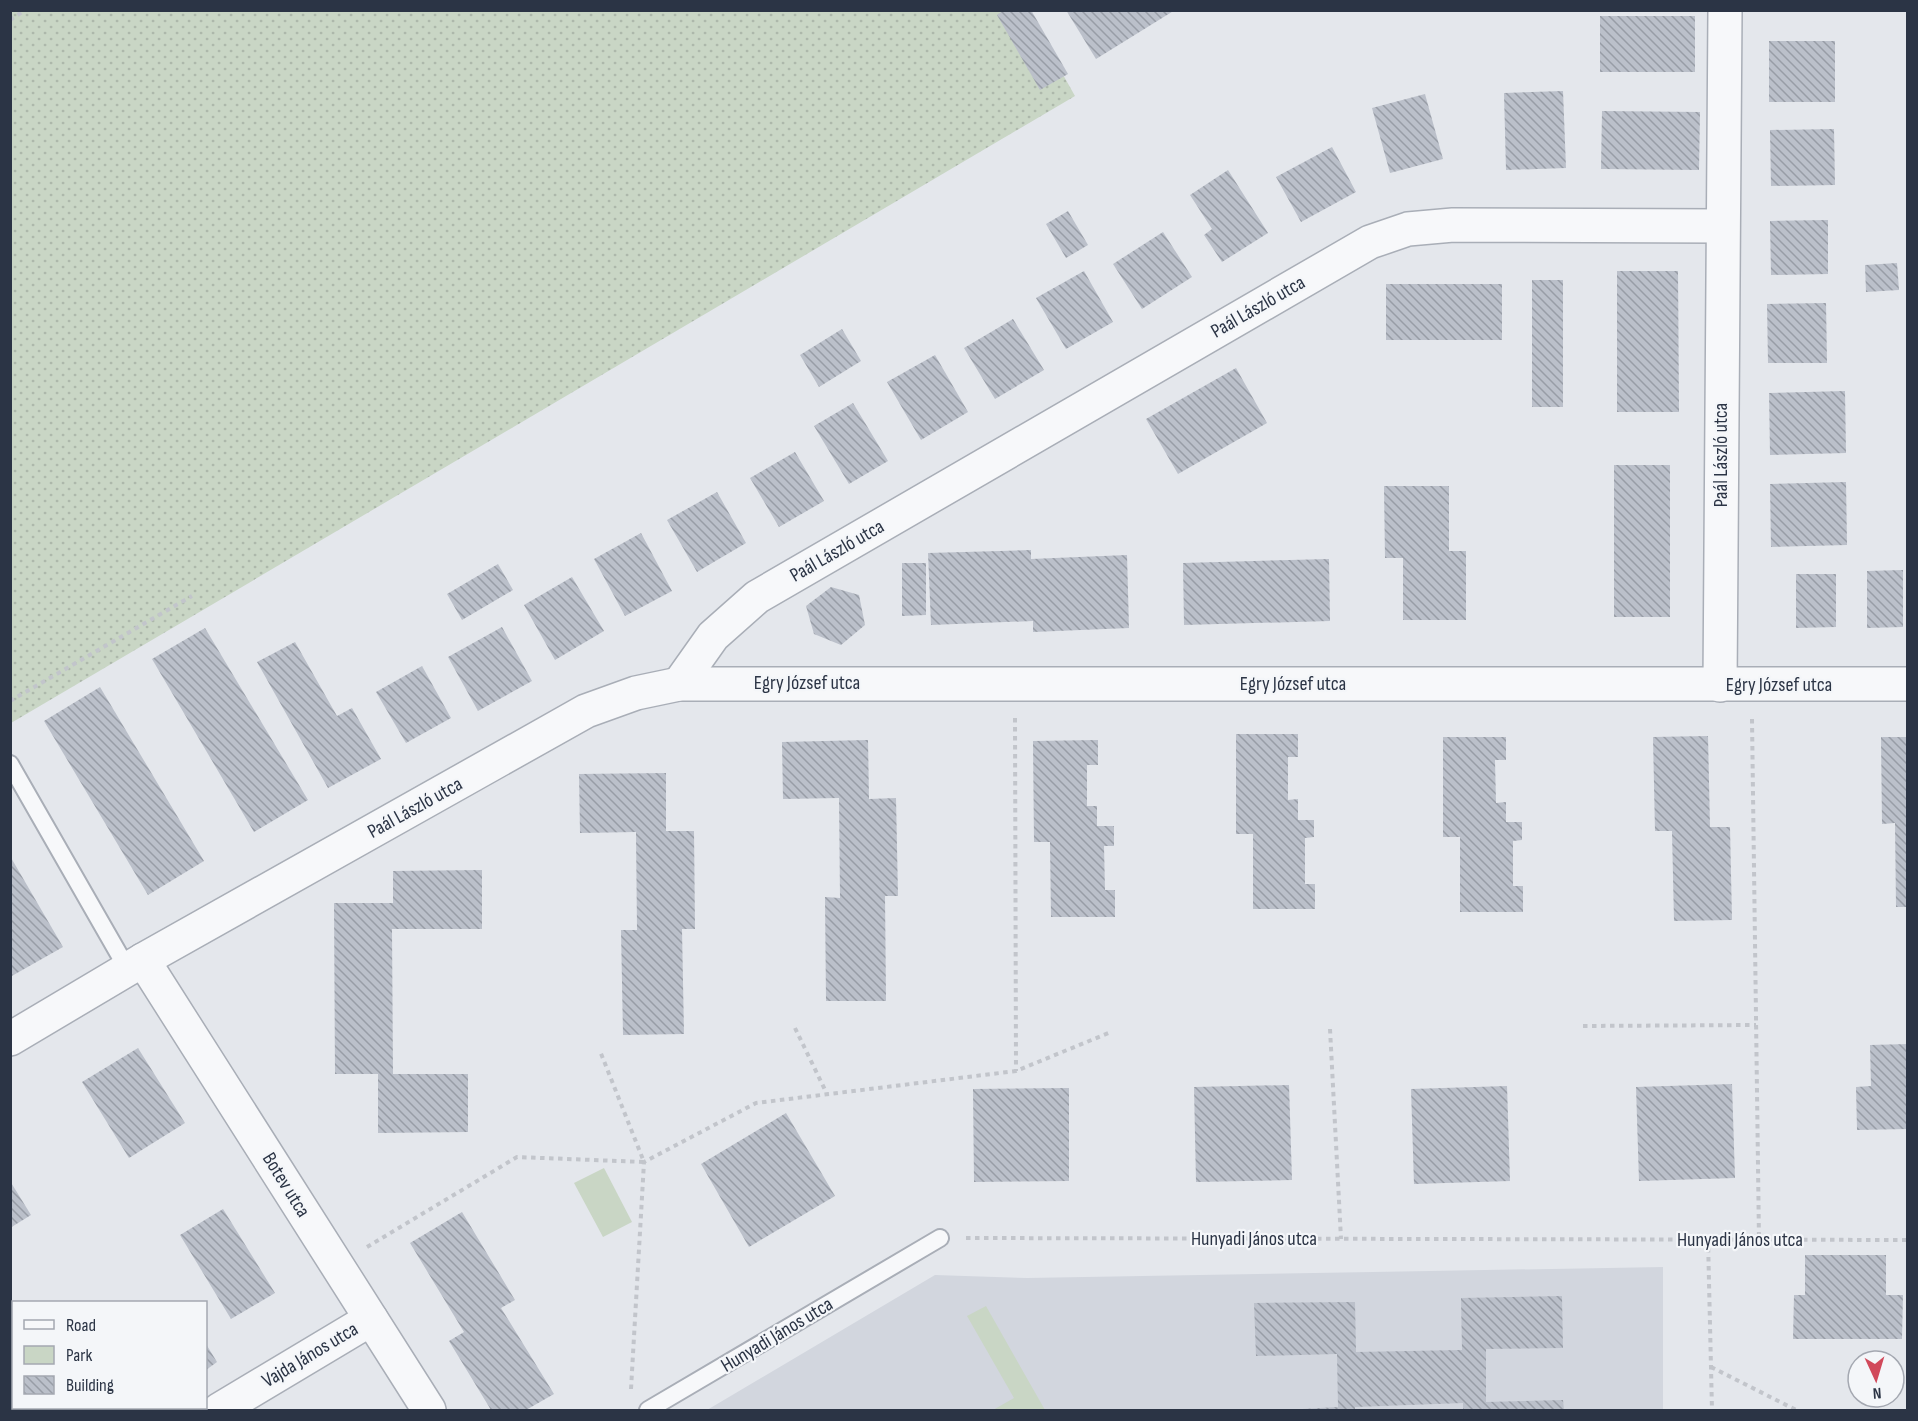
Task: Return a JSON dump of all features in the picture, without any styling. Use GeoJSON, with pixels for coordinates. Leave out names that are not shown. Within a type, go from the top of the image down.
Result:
{"type":"FeatureCollection","features":[{"type":"Feature","properties":{"kind":"street","name":"Paál László utca"},"geometry":{"type":"LineString","coordinates":[[1720,685],[1725,10]]}},
{"type":"Feature","properties":{"kind":"street","name":"Paál László utca"},"geometry":{"type":"LineString","coordinates":[[10,1039],[136,965],[586,711],[636,693],[678,684],[713,636],[758,597],[1370,242],[1408,229],[1453,225],[1722,226]]}},
{"type":"Feature","properties":{"kind":"street","name":"Egry József utca"},"geometry":{"type":"LineString","coordinates":[[678,684],[1908,684]]}},
{"type":"Feature","properties":{"kind":"street","name":"Botev utca"},"geometry":{"type":"LineString","coordinates":[[136,965],[336,1265],[429,1410]]}},
{"type":"Feature","properties":{"kind":"street","name":"Vajda János utca"},"geometry":{"type":"LineString","coordinates":[[219,1410],[371,1319]]}},
{"type":"Feature","properties":{"kind":"lane"},"geometry":{"type":"LineString","coordinates":[[10,764],[136,965]]}},
{"type":"Feature","properties":{"kind":"lane","name":"Hunyadi János utca"},"geometry":{"type":"LineString","coordinates":[[648,1410],[940,1238]]}},
{"type":"Feature","properties":{"kind":"path"},"geometry":{"type":"LineString","coordinates":[[10,20],[25,10]]}},
{"type":"Feature","properties":{"kind":"path"},"geometry":{"type":"LineString","coordinates":[[10,701],[192,596]]}},
{"type":"Feature","properties":{"kind":"path"},"geometry":{"type":"LineString","coordinates":[[1015,684],[1016,1071]]}},
{"type":"Feature","properties":{"kind":"path"},"geometry":{"type":"LineString","coordinates":[[1752,685],[1759,1240]]}},
{"type":"Feature","properties":{"kind":"path"},"geometry":{"type":"LineString","coordinates":[[1583,1026],[1756,1025]]}},
{"type":"Feature","properties":{"kind":"path"},"geometry":{"type":"LineString","coordinates":[[795,1028],[827,1094]]}},
{"type":"Feature","properties":{"kind":"path"},"geometry":{"type":"LineString","coordinates":[[1330,1029],[1341,1239]]}},
{"type":"Feature","properties":{"kind":"path"},"geometry":{"type":"LineString","coordinates":[[336,1265],[517,1157],[644,1162],[756,1103],[1016,1071],[1111,1032]]}},
{"type":"Feature","properties":{"kind":"path"},"geometry":{"type":"LineString","coordinates":[[600,1051],[644,1162],[630,1399]]}},
{"type":"Feature","properties":{"kind":"path","name":"Hunyadi János utca"},"geometry":{"type":"LineString","coordinates":[[940,1238],[1908,1240]]}},
{"type":"Feature","properties":{"kind":"path"},"geometry":{"type":"LineString","coordinates":[[1708,1239],[1712,1410]]}},
{"type":"Feature","properties":{"kind":"path"},"geometry":{"type":"LineString","coordinates":[[1711,1367],[1796,1410]]}},
{"type":"Feature","properties":{"kind":"shaded area"},"geometry":{"type":"Polygon","coordinates":[[[1663,1267],[1663,1410],[707,1410],[935,1275],[1027,1278],[1663,1267]]]}},
{"type":"Feature","properties":{"kind":"green space"},"geometry":{"type":"Polygon","coordinates":[[[10,11],[1027,11],[1075,96],[11,723],[10,11]]]}},
{"type":"Feature","properties":{"kind":"green space"},"geometry":{"type":"Polygon","coordinates":[[[604,1168],[632,1222],[603,1237],[574,1183],[604,1168]]]}},
{"type":"Feature","properties":{"kind":"green space"},"geometry":{"type":"Polygon","coordinates":[[[986,1306],[1045,1410],[993,1410],[1014,1398],[967,1316],[986,1306]]]}},
{"type":"Feature","properties":{"kind":"building"},"geometry":{"type":"Polygon","coordinates":[[[1004,10],[1031,10],[1068,74],[1040,90],[997,15],[1004,10]]]}},
{"type":"Feature","properties":{"kind":"building"},"geometry":{"type":"Polygon","coordinates":[[[1066,10],[1175,10],[1096,59],[1066,10]]]}},
{"type":"Feature","properties":{"kind":"building"},"geometry":{"type":"Polygon","coordinates":[[[1600,16],[1695,16],[1695,72],[1600,72],[1600,16]]]}},
{"type":"Feature","properties":{"kind":"building"},"geometry":{"type":"Polygon","coordinates":[[[1769,41],[1835,41],[1835,102],[1769,102],[1769,41]]]}},
{"type":"Feature","properties":{"kind":"building"},"geometry":{"type":"Polygon","coordinates":[[[1563,91],[1566,168],[1506,170],[1504,93],[1563,91]]]}},
{"type":"Feature","properties":{"kind":"building"},"geometry":{"type":"Polygon","coordinates":[[[1425,94],[1443,159],[1390,173],[1372,108],[1425,94]]]}},
{"type":"Feature","properties":{"kind":"building"},"geometry":{"type":"Polygon","coordinates":[[[1602,111],[1700,112],[1699,170],[1601,169],[1602,111]]]}},
{"type":"Feature","properties":{"kind":"building"},"geometry":{"type":"Polygon","coordinates":[[[1834,129],[1835,185],[1771,186],[1770,130],[1834,129]]]}},
{"type":"Feature","properties":{"kind":"building"},"geometry":{"type":"Polygon","coordinates":[[[1332,147],[1356,192],[1301,222],[1276,177],[1332,147]]]}},
{"type":"Feature","properties":{"kind":"building"},"geometry":{"type":"Polygon","coordinates":[[[1228,170],[1268,233],[1222,262],[1204,235],[1212,229],[1190,195],[1228,170]]]}},
{"type":"Feature","properties":{"kind":"building"},"geometry":{"type":"Polygon","coordinates":[[[1068,211],[1088,245],[1066,258],[1046,224],[1068,211]]]}},
{"type":"Feature","properties":{"kind":"building"},"geometry":{"type":"Polygon","coordinates":[[[1828,220],[1828,274],[1771,275],[1770,221],[1828,220]]]}},
{"type":"Feature","properties":{"kind":"building"},"geometry":{"type":"Polygon","coordinates":[[[1163,232],[1192,277],[1142,309],[1113,264],[1163,232]]]}},
{"type":"Feature","properties":{"kind":"building"},"geometry":{"type":"Polygon","coordinates":[[[1897,263],[1899,290],[1866,292],[1865,265],[1897,263]]]}},
{"type":"Feature","properties":{"kind":"building"},"geometry":{"type":"Polygon","coordinates":[[[1084,271],[1113,322],[1066,349],[1036,298],[1084,271]]]}},
{"type":"Feature","properties":{"kind":"building"},"geometry":{"type":"Polygon","coordinates":[[[1617,271],[1678,271],[1679,412],[1617,412],[1617,271]]]}},
{"type":"Feature","properties":{"kind":"building"},"geometry":{"type":"Polygon","coordinates":[[[1532,280],[1563,280],[1563,407],[1532,407],[1532,280]]]}},
{"type":"Feature","properties":{"kind":"building"},"geometry":{"type":"Polygon","coordinates":[[[1386,284],[1502,284],[1502,340],[1386,340],[1386,284]]]}},
{"type":"Feature","properties":{"kind":"building"},"geometry":{"type":"Polygon","coordinates":[[[1826,303],[1827,363],[1768,363],[1767,304],[1826,303]]]}},
{"type":"Feature","properties":{"kind":"building"},"geometry":{"type":"Polygon","coordinates":[[[1013,319],[1044,370],[995,399],[964,348],[1013,319]]]}},
{"type":"Feature","properties":{"kind":"building"},"geometry":{"type":"Polygon","coordinates":[[[842,329],[861,361],[819,387],[800,355],[842,329]]]}},
{"type":"Feature","properties":{"kind":"building"},"geometry":{"type":"Polygon","coordinates":[[[935,355],[968,412],[921,440],[887,382],[935,355]]]}},
{"type":"Feature","properties":{"kind":"building"},"geometry":{"type":"Polygon","coordinates":[[[1236,368],[1267,423],[1178,474],[1146,419],[1236,368]]]}},
{"type":"Feature","properties":{"kind":"building"},"geometry":{"type":"Polygon","coordinates":[[[1845,391],[1846,453],[1770,455],[1769,393],[1845,391]]]}},
{"type":"Feature","properties":{"kind":"building"},"geometry":{"type":"Polygon","coordinates":[[[853,403],[888,461],[849,484],[814,426],[853,403]]]}},
{"type":"Feature","properties":{"kind":"building"},"geometry":{"type":"Polygon","coordinates":[[[795,452],[824,501],[779,527],[750,478],[795,452]]]}},
{"type":"Feature","properties":{"kind":"building"},"geometry":{"type":"Polygon","coordinates":[[[1614,465],[1670,465],[1670,617],[1614,617],[1614,465]]]}},
{"type":"Feature","properties":{"kind":"building"},"geometry":{"type":"Polygon","coordinates":[[[1846,482],[1847,545],[1771,547],[1770,484],[1846,482]]]}},
{"type":"Feature","properties":{"kind":"building"},"geometry":{"type":"Polygon","coordinates":[[[1384,486],[1449,486],[1449,551],[1466,551],[1466,620],[1403,620],[1403,558],[1385,558],[1384,486]]]}},
{"type":"Feature","properties":{"kind":"building"},"geometry":{"type":"Polygon","coordinates":[[[717,492],[746,543],[697,572],[667,520],[717,492]]]}},
{"type":"Feature","properties":{"kind":"building"},"geometry":{"type":"Polygon","coordinates":[[[641,533],[672,591],[625,616],[594,559],[641,533]]]}},
{"type":"Feature","properties":{"kind":"building"},"geometry":{"type":"Polygon","coordinates":[[[1031,550],[1031,559],[1127,555],[1129,628],[1033,632],[1033,621],[931,625],[928,553],[1031,550]]]}},
{"type":"Feature","properties":{"kind":"building"},"geometry":{"type":"Polygon","coordinates":[[[1329,559],[1330,621],[1184,625],[1183,563],[1329,559]]]}},
{"type":"Feature","properties":{"kind":"building"},"geometry":{"type":"Polygon","coordinates":[[[902,563],[926,563],[926,615],[902,616],[902,563]]]}},
{"type":"Feature","properties":{"kind":"building"},"geometry":{"type":"Polygon","coordinates":[[[498,564],[513,590],[462,620],[447,594],[498,564]]]}},
{"type":"Feature","properties":{"kind":"building"},"geometry":{"type":"Polygon","coordinates":[[[1903,570],[1903,627],[1867,628],[1867,571],[1903,570]]]}},
{"type":"Feature","properties":{"kind":"building"},"geometry":{"type":"Polygon","coordinates":[[[1796,574],[1836,574],[1836,627],[1796,628],[1796,574]]]}},
{"type":"Feature","properties":{"kind":"building"},"geometry":{"type":"Polygon","coordinates":[[[572,577],[604,631],[555,660],[524,605],[572,577]]]}},
{"type":"Feature","properties":{"kind":"building"},"geometry":{"type":"Polygon","coordinates":[[[831,587],[859,595],[865,625],[841,645],[814,634],[806,606],[831,587]]]}},
{"type":"Feature","properties":{"kind":"building"},"geometry":{"type":"Polygon","coordinates":[[[502,627],[532,681],[478,711],[448,657],[502,627]]]}},
{"type":"Feature","properties":{"kind":"building"},"geometry":{"type":"Polygon","coordinates":[[[205,628],[308,800],[254,832],[152,659],[205,628]]]}},
{"type":"Feature","properties":{"kind":"building"},"geometry":{"type":"Polygon","coordinates":[[[295,642],[337,716],[352,708],[381,759],[328,788],[257,662],[295,642]]]}},
{"type":"Feature","properties":{"kind":"building"},"geometry":{"type":"Polygon","coordinates":[[[422,666],[451,718],[406,743],[376,692],[422,666]]]}},
{"type":"Feature","properties":{"kind":"building"},"geometry":{"type":"Polygon","coordinates":[[[100,687],[204,861],[148,895],[44,721],[100,687]]]}},
{"type":"Feature","properties":{"kind":"building"},"geometry":{"type":"Polygon","coordinates":[[[1236,734],[1298,734],[1298,757],[1288,757],[1288,800],[1298,799],[1298,820],[1314,820],[1314,837],[1305,838],[1305,884],[1315,884],[1315,909],[1253,909],[1253,834],[1236,834],[1236,734]]]}},
{"type":"Feature","properties":{"kind":"building"},"geometry":{"type":"Polygon","coordinates":[[[1708,736],[1710,827],[1730,827],[1732,920],[1674,921],[1672,831],[1655,831],[1653,737],[1708,736]]]}},
{"type":"Feature","properties":{"kind":"building"},"geometry":{"type":"Polygon","coordinates":[[[1443,737],[1506,737],[1506,760],[1495,760],[1496,803],[1506,802],[1506,822],[1522,822],[1522,840],[1513,841],[1513,886],[1523,886],[1523,912],[1460,912],[1460,837],[1443,837],[1443,737]]]}},
{"type":"Feature","properties":{"kind":"building"},"geometry":{"type":"Polygon","coordinates":[[[1881,737],[1908,737],[1908,907],[1896,907],[1895,823],[1882,824],[1881,737]]]}},
{"type":"Feature","properties":{"kind":"building"},"geometry":{"type":"Polygon","coordinates":[[[868,740],[869,799],[896,798],[898,896],[885,896],[886,1001],[826,1001],[825,897],[840,898],[839,798],[783,799],[782,742],[868,740]]]}},
{"type":"Feature","properties":{"kind":"building"},"geometry":{"type":"Polygon","coordinates":[[[1098,740],[1098,765],[1087,765],[1087,806],[1097,806],[1097,826],[1114,826],[1114,846],[1104,846],[1105,890],[1115,890],[1115,917],[1051,917],[1050,842],[1034,842],[1033,741],[1098,740]]]}},
{"type":"Feature","properties":{"kind":"building"},"geometry":{"type":"Polygon","coordinates":[[[666,773],[666,831],[694,831],[695,929],[682,929],[684,1034],[623,1035],[621,930],[637,930],[636,832],[580,833],[579,774],[666,773]]]}},
{"type":"Feature","properties":{"kind":"building"},"geometry":{"type":"Polygon","coordinates":[[[10,856],[63,947],[10,977],[10,856]]]}},
{"type":"Feature","properties":{"kind":"building"},"geometry":{"type":"Polygon","coordinates":[[[482,870],[482,929],[392,929],[393,1074],[468,1074],[468,1132],[378,1133],[378,1074],[335,1074],[334,903],[393,903],[393,871],[482,870]]]}},
{"type":"Feature","properties":{"kind":"building"},"geometry":{"type":"Polygon","coordinates":[[[1908,1044],[1908,1129],[1857,1130],[1856,1087],[1871,1086],[1870,1045],[1908,1044]]]}},
{"type":"Feature","properties":{"kind":"building"},"geometry":{"type":"Polygon","coordinates":[[[138,1048],[185,1123],[129,1158],[82,1082],[138,1048]]]}},
{"type":"Feature","properties":{"kind":"building"},"geometry":{"type":"Polygon","coordinates":[[[1732,1084],[1735,1178],[1639,1181],[1636,1087],[1732,1084]]]}},
{"type":"Feature","properties":{"kind":"building"},"geometry":{"type":"Polygon","coordinates":[[[1289,1085],[1292,1180],[1196,1182],[1194,1087],[1289,1085]]]}},
{"type":"Feature","properties":{"kind":"building"},"geometry":{"type":"Polygon","coordinates":[[[1507,1086],[1510,1181],[1414,1184],[1411,1089],[1507,1086]]]}},
{"type":"Feature","properties":{"kind":"building"},"geometry":{"type":"Polygon","coordinates":[[[1069,1088],[1069,1181],[974,1182],[973,1089],[1069,1088]]]}},
{"type":"Feature","properties":{"kind":"building"},"geometry":{"type":"Polygon","coordinates":[[[786,1113],[835,1196],[749,1247],[701,1164],[786,1113]]]}},
{"type":"Feature","properties":{"kind":"building"},"geometry":{"type":"Polygon","coordinates":[[[10,1181],[31,1215],[10,1228],[10,1181]]]}},
{"type":"Feature","properties":{"kind":"building"},"geometry":{"type":"Polygon","coordinates":[[[223,1209],[275,1293],[231,1319],[180,1235],[223,1209]]]}},
{"type":"Feature","properties":{"kind":"building"},"geometry":{"type":"Polygon","coordinates":[[[462,1212],[515,1300],[501,1308],[554,1394],[526,1410],[491,1410],[449,1341],[464,1332],[410,1243],[462,1212]]]}},
{"type":"Feature","properties":{"kind":"building"},"geometry":{"type":"Polygon","coordinates":[[[1805,1255],[1886,1255],[1886,1295],[1903,1295],[1902,1339],[1793,1339],[1794,1295],[1805,1295],[1805,1255]]]}},
{"type":"Feature","properties":{"kind":"building"},"geometry":{"type":"Polygon","coordinates":[[[1562,1296],[1563,1348],[1486,1349],[1486,1402],[1563,1400],[1564,1410],[1463,1410],[1463,1403],[1355,1407],[1355,1410],[1284,1410],[1338,1407],[1337,1354],[1256,1356],[1254,1303],[1355,1302],[1356,1352],[1462,1350],[1461,1298],[1562,1296]]]}},
{"type":"Feature","properties":{"kind":"building"},"geometry":{"type":"Polygon","coordinates":[[[207,1346],[217,1362],[207,1369],[207,1346]]]}}]}
